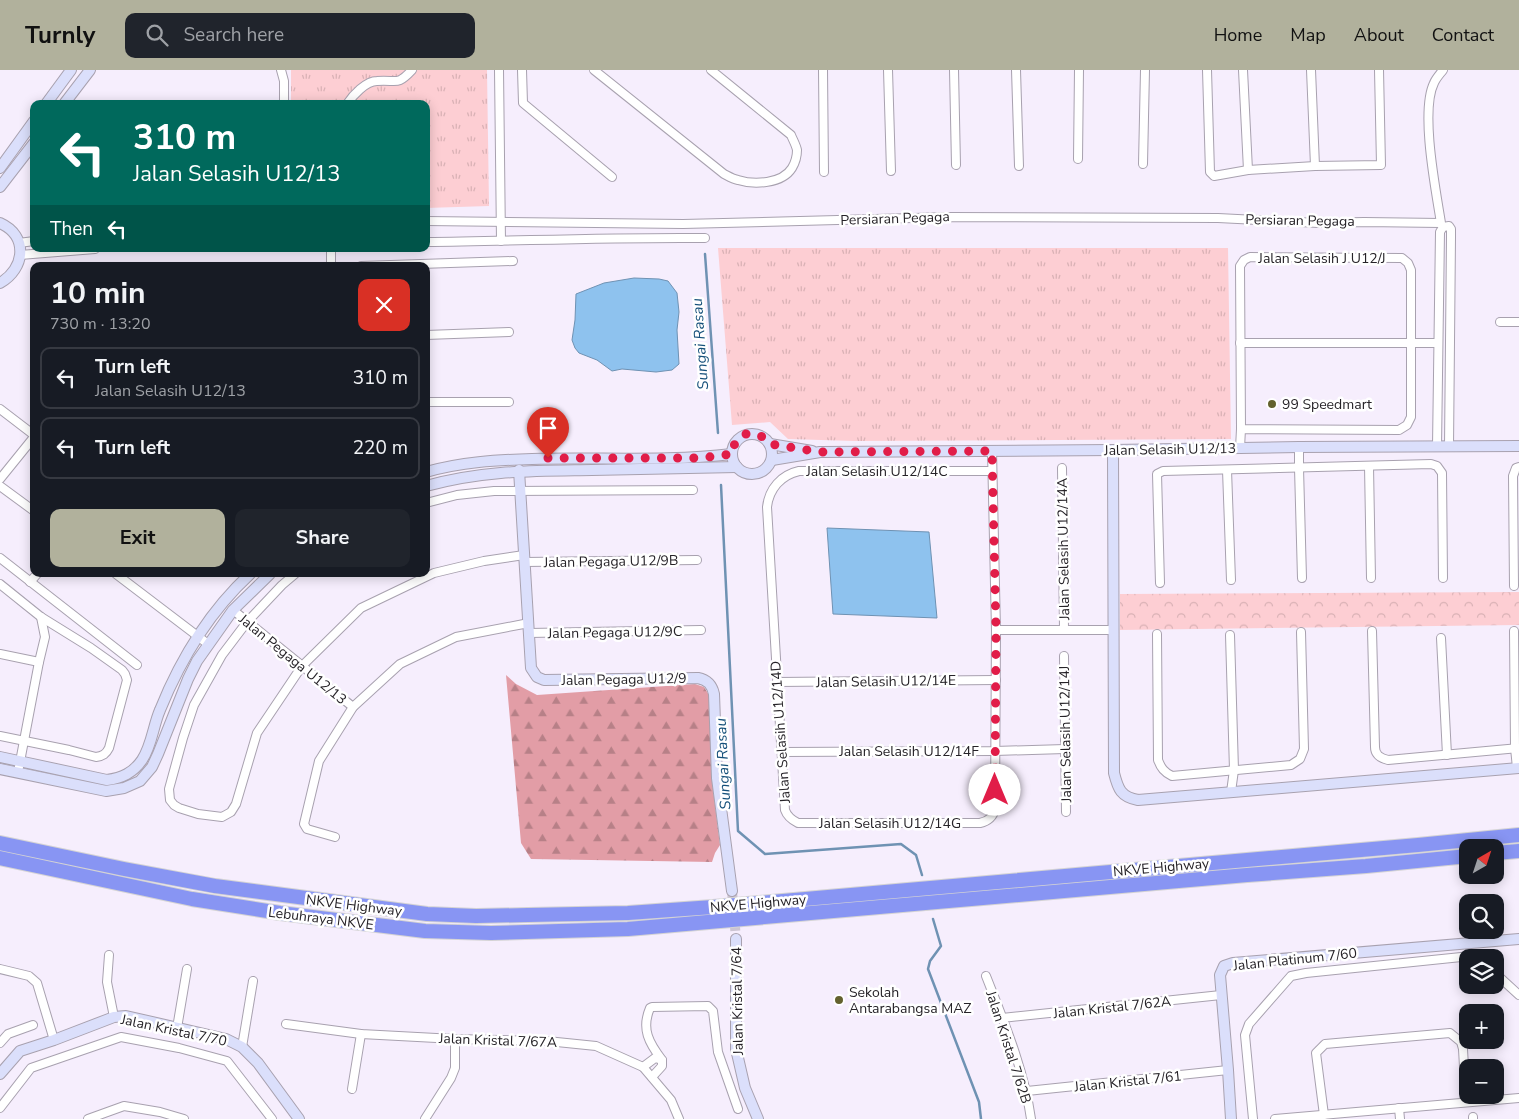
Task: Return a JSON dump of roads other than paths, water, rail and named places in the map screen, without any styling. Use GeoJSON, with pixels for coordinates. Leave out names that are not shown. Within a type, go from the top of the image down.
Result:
{"type":"FeatureCollection","features":[{"type":"Feature","properties":{"kind":"highway","name":"NKVE Highway"},"geometry":{"type":"LineString","coordinates":[[0,843],[215,886],[427,914],[476,916],[628,913],[713,907],[1519,835]]}},
{"type":"Feature","properties":{"kind":"highway"},"geometry":{"type":"LineString","coordinates":[[1504,852],[1519,851]]}},
{"type":"Feature","properties":{"kind":"highway","name":"Lebuhraya NKVE"},"geometry":{"type":"LineString","coordinates":[[0,858],[192,899],[280,914],[425,931],[491,933],[628,930],[1459,857]]}},
{"type":"Feature","properties":{"kind":"street"},"geometry":{"type":"LineString","coordinates":[[49,100],[71,70]]}},
{"type":"Feature","properties":{"kind":"street"},"geometry":{"type":"LineString","coordinates":[[67,100],[90,70]]}},
{"type":"Feature","properties":{"kind":"street"},"geometry":{"type":"LineString","coordinates":[[281,70],[284,81],[284,100]]}},
{"type":"Feature","properties":{"kind":"street"},"geometry":{"type":"LineString","coordinates":[[349,100],[363,87],[375,80],[393,82],[402,80],[412,70]]}},
{"type":"Feature","properties":{"kind":"street"},"geometry":{"type":"LineString","coordinates":[[499,70],[501,241]]}},
{"type":"Feature","properties":{"kind":"street"},"geometry":{"type":"LineString","coordinates":[[522,70],[523,103],[612,177]]}},
{"type":"Feature","properties":{"kind":"street"},"geometry":{"type":"LineString","coordinates":[[594,70],[724,174],[749,182],[775,181],[784,177],[796,161],[796,150],[791,135],[711,70]]}},
{"type":"Feature","properties":{"kind":"street"},"geometry":{"type":"LineString","coordinates":[[824,70],[824,172]]}},
{"type":"Feature","properties":{"kind":"street"},"geometry":{"type":"LineString","coordinates":[[888,70],[891,171]]}},
{"type":"Feature","properties":{"kind":"street"},"geometry":{"type":"LineString","coordinates":[[954,70],[956,165]]}},
{"type":"Feature","properties":{"kind":"street"},"geometry":{"type":"LineString","coordinates":[[1016,70],[1019,166]]}},
{"type":"Feature","properties":{"kind":"street"},"geometry":{"type":"LineString","coordinates":[[1078,159],[1080,70]]}},
{"type":"Feature","properties":{"kind":"street"},"geometry":{"type":"LineString","coordinates":[[1143,164],[1145,70]]}},
{"type":"Feature","properties":{"kind":"street"},"geometry":{"type":"LineString","coordinates":[[1208,70],[1210,172],[1214,176],[1248,170],[1381,165],[1379,70]]}},
{"type":"Feature","properties":{"kind":"street"},"geometry":{"type":"LineString","coordinates":[[1243,70],[1248,170]]}},
{"type":"Feature","properties":{"kind":"street"},"geometry":{"type":"LineString","coordinates":[[1311,70],[1315,166]]}},
{"type":"Feature","properties":{"kind":"street","name":"Persiaran Pegaga"},"geometry":{"type":"LineString","coordinates":[[430,221],[683,224],[951,216],[1218,218],[1318,224],[1364,222],[1441,223],[1428,126],[1430,97],[1434,83],[1443,70]]}},
{"type":"Feature","properties":{"kind":"street"},"geometry":{"type":"LineString","coordinates":[[0,168],[30,126]]}},
{"type":"Feature","properties":{"kind":"street"},"geometry":{"type":"LineString","coordinates":[[0,161],[16,145]]}},
{"type":"Feature","properties":{"kind":"street"},"geometry":{"type":"LineString","coordinates":[[0,187],[30,148]]}},
{"type":"Feature","properties":{"kind":"street"},"geometry":{"type":"LineString","coordinates":[[0,223],[6,225],[14,233],[19,243],[20,255],[14,272],[4,281],[0,292]]}},
{"type":"Feature","properties":{"kind":"street"},"geometry":{"type":"LineString","coordinates":[[1437,447],[1440,232],[1444,227],[1449,226],[1451,237],[1449,447]]}},
{"type":"Feature","properties":{"kind":"street"},"geometry":{"type":"LineString","coordinates":[[430,242],[629,237],[705,238]]}},
{"type":"Feature","properties":{"kind":"street"},"geometry":{"type":"LineString","coordinates":[[19,243],[30,242]]}},
{"type":"Feature","properties":{"kind":"street"},"geometry":{"type":"LineString","coordinates":[[20,255],[58,252]]}},
{"type":"Feature","properties":{"kind":"street","name":"Jalan Selasih J U12/J"},"geometry":{"type":"LineString","coordinates":[[1240,343],[1240,266],[1244,260],[1250,257],[1402,258],[1408,263],[1411,270],[1411,343]]}},
{"type":"Feature","properties":{"kind":"street"},"geometry":{"type":"LineString","coordinates":[[430,264],[513,261]]}},
{"type":"Feature","properties":{"kind":"street"},"geometry":{"type":"LineString","coordinates":[[1500,322],[1519,322]]}},
{"type":"Feature","properties":{"kind":"street"},"geometry":{"type":"LineString","coordinates":[[430,335],[509,332]]}},
{"type":"Feature","properties":{"kind":"street"},"geometry":{"type":"LineString","coordinates":[[1240,448],[1240,343],[1438,343]]}},
{"type":"Feature","properties":{"kind":"street"},"geometry":{"type":"LineString","coordinates":[[1241,429],[1399,430],[1407,425],[1411,418],[1411,343]]}},
{"type":"Feature","properties":{"kind":"street"},"geometry":{"type":"LineString","coordinates":[[430,402],[509,402]]}},
{"type":"Feature","properties":{"kind":"street"},"geometry":{"type":"LineString","coordinates":[[0,409],[30,433]]}},
{"type":"Feature","properties":{"kind":"street"},"geometry":{"type":"LineString","coordinates":[[746,434],[760,435],[770,444],[773,454],[772,460],[765,470],[753,474],[747,474],[737,467],[733,461],[732,454],[732,448],[736,442],[746,434]]}},
{"type":"Feature","properties":{"kind":"street"},"geometry":{"type":"LineString","coordinates":[[0,479],[30,441]]}},
{"type":"Feature","properties":{"kind":"street","name":"Jalan Selasih U12/13"},"geometry":{"type":"LineString","coordinates":[[770,444],[820,452]]}},
{"type":"Feature","properties":{"kind":"street","name":"Jalan Selasih U12/13"},"geometry":{"type":"LineString","coordinates":[[772,460],[820,452],[1519,446]]}},
{"type":"Feature","properties":{"kind":"street"},"geometry":{"type":"LineString","coordinates":[[1299,447],[1302,578]]}},
{"type":"Feature","properties":{"kind":"street"},"geometry":{"type":"LineString","coordinates":[[1113,450],[1112,630],[1114,773],[1119,790],[1126,796],[1138,800],[1518,768],[1514,631]]}},
{"type":"Feature","properties":{"kind":"street"},"geometry":{"type":"LineString","coordinates":[[992,451],[996,630],[995,751]]}},
{"type":"Feature","properties":{"kind":"street"},"geometry":{"type":"LineString","coordinates":[[430,471],[478,461],[579,457],[701,458],[732,454]]}},
{"type":"Feature","properties":{"kind":"street"},"geometry":{"type":"LineString","coordinates":[[1160,583],[1157,474],[1163,471],[1431,464],[1437,466],[1442,472],[1443,578]]}},
{"type":"Feature","properties":{"kind":"street"},"geometry":{"type":"LineString","coordinates":[[1369,466],[1371,578]]}},
{"type":"Feature","properties":{"kind":"street"},"geometry":{"type":"LineString","coordinates":[[430,485],[480,474],[519,470],[737,467]]}},
{"type":"Feature","properties":{"kind":"street"},"geometry":{"type":"LineString","coordinates":[[1514,586],[1513,476],[1514,470],[1519,467]]}},
{"type":"Feature","properties":{"kind":"street","name":"Jalan Selasih U12/14A"},"geometry":{"type":"LineString","coordinates":[[1062,468],[1064,629]]}},
{"type":"Feature","properties":{"kind":"street","name":"Jalan Pegaga U12/9"},"geometry":{"type":"LineString","coordinates":[[519,470],[531,668],[537,677],[544,680],[698,678],[708,682],[714,694],[717,778],[732,891]]}},
{"type":"Feature","properties":{"kind":"street"},"geometry":{"type":"LineString","coordinates":[[1227,470],[1231,580]]}},
{"type":"Feature","properties":{"kind":"street","name":"Jalan Selasih U12/14C"},"geometry":{"type":"LineString","coordinates":[[774,642],[767,507],[768,498],[772,490],[790,473],[799,471],[992,471]]}},
{"type":"Feature","properties":{"kind":"street"},"geometry":{"type":"LineString","coordinates":[[0,486],[30,508]]}},
{"type":"Feature","properties":{"kind":"street"},"geometry":{"type":"LineString","coordinates":[[430,502],[456,495],[520,490],[693,490]]}},
{"type":"Feature","properties":{"kind":"street"},"geometry":{"type":"LineString","coordinates":[[0,558],[137,665]]}},
{"type":"Feature","properties":{"kind":"street","name":"Jalan Pegaga U12/9B"},"geometry":{"type":"LineString","coordinates":[[430,575],[484,561],[524,559],[697,560]]}},
{"type":"Feature","properties":{"kind":"street"},"geometry":{"type":"LineString","coordinates":[[30,582],[34,577]]}},
{"type":"Feature","properties":{"kind":"street"},"geometry":{"type":"LineString","coordinates":[[120,577],[208,644]]}},
{"type":"Feature","properties":{"kind":"street"},"geometry":{"type":"LineString","coordinates":[[0,758],[107,780],[131,773],[148,750],[159,712],[176,673],[197,636],[223,601],[247,577]]}},
{"type":"Feature","properties":{"kind":"street"},"geometry":{"type":"LineString","coordinates":[[0,768],[106,791],[124,788],[140,781],[152,767],[188,679],[208,644],[233,610],[267,577]]}},
{"type":"Feature","properties":{"kind":"street"},"geometry":{"type":"LineString","coordinates":[[247,622],[291,577]]}},
{"type":"Feature","properties":{"kind":"street","name":"Jalan Pegaga U12/9B"},"geometry":{"type":"LineString","coordinates":[[247,622],[222,655],[194,705],[169,789],[170,800],[174,805],[198,814],[222,817],[227,816],[234,809],[257,733],[302,666],[361,608],[426,577]]}},
{"type":"Feature","properties":{"kind":"street"},"geometry":{"type":"LineString","coordinates":[[0,584],[41,617],[122,670],[127,680],[109,748],[104,755],[96,757],[0,736]]}},
{"type":"Feature","properties":{"kind":"street","name":"Jalan Pegaga U12/13"},"geometry":{"type":"LineString","coordinates":[[233,610],[353,707]]}},
{"type":"Feature","properties":{"kind":"street"},"geometry":{"type":"LineString","coordinates":[[18,772],[45,637],[41,617]]}},
{"type":"Feature","properties":{"kind":"street","name":"Jalan Pegaga U12/9C"},"geometry":{"type":"LineString","coordinates":[[335,837],[307,829],[304,824],[320,761],[353,707],[400,664],[456,637],[529,628],[701,630]]}},
{"type":"Feature","properties":{"kind":"street"},"geometry":{"type":"LineString","coordinates":[[996,630],[1112,630]]}},
{"type":"Feature","properties":{"kind":"street"},"geometry":{"type":"LineString","coordinates":[[1372,631],[1375,752],[1378,756],[1388,760],[1517,748]]}},
{"type":"Feature","properties":{"kind":"street"},"geometry":{"type":"LineString","coordinates":[[1157,634],[1158,760],[1160,767],[1172,776],[1291,765],[1300,759],[1303,755],[1301,632]]}},
{"type":"Feature","properties":{"kind":"street"},"geometry":{"type":"LineString","coordinates":[[1230,635],[1234,770],[1230,792]]}},
{"type":"Feature","properties":{"kind":"street"},"geometry":{"type":"LineString","coordinates":[[1440,638],[1447,755]]}},
{"type":"Feature","properties":{"kind":"street","name":"Jalan Selasih U12/14D"},"geometry":{"type":"LineString","coordinates":[[774,642],[785,810],[792,819]]}},
{"type":"Feature","properties":{"kind":"street"},"geometry":{"type":"LineString","coordinates":[[0,654],[39,662]]}},
{"type":"Feature","properties":{"kind":"street","name":"Jalan Selasih U12/14J"},"geometry":{"type":"LineString","coordinates":[[1064,656],[1066,812]]}},
{"type":"Feature","properties":{"kind":"street","name":"Jalan Selasih U12/14E"},"geometry":{"type":"LineString","coordinates":[[777,682],[996,680]]}},
{"type":"Feature","properties":{"kind":"street","name":"Jalan Selasih U12/14F"},"geometry":{"type":"LineString","coordinates":[[782,752],[1065,749]]}},
{"type":"Feature","properties":{"kind":"street","name":"Jalan Selasih U12/14G"},"geometry":{"type":"LineString","coordinates":[[792,819],[798,823],[980,823],[989,820],[995,809],[995,751]]}},
{"type":"Feature","properties":{"kind":"street","name":"Jalan Kristal 7/64"},"geometry":{"type":"LineString","coordinates":[[736,939],[736,1049],[745,1088],[758,1119]]}},
{"type":"Feature","properties":{"kind":"street","name":"Jalan Platinum 7/60"},"geometry":{"type":"LineString","coordinates":[[1231,1119],[1220,975],[1224,966],[1233,963],[1519,939]]}},
{"type":"Feature","properties":{"kind":"street"},"geometry":{"type":"LineString","coordinates":[[109,955],[107,982],[114,1017]]}},
{"type":"Feature","properties":{"kind":"street"},"geometry":{"type":"LineString","coordinates":[[1253,1119],[1245,1035],[1249,1024],[1291,976],[1459,957]]}},
{"type":"Feature","properties":{"kind":"street"},"geometry":{"type":"LineString","coordinates":[[0,970],[29,976],[37,983],[54,1040]]}},
{"type":"Feature","properties":{"kind":"street"},"geometry":{"type":"LineString","coordinates":[[176,1028],[187,970]]}},
{"type":"Feature","properties":{"kind":"street","name":"Jalan Kristal 7/62B"},"geometry":{"type":"LineString","coordinates":[[986,976],[1027,1091],[1031,1119]]}},
{"type":"Feature","properties":{"kind":"street"},"geometry":{"type":"LineString","coordinates":[[242,1047],[253,981]]}},
{"type":"Feature","properties":{"kind":"street"},"geometry":{"type":"LineString","coordinates":[[1504,981],[1519,995]]}},
{"type":"Feature","properties":{"kind":"street","name":"Jalan Kristal 7/62A"},"geometry":{"type":"LineString","coordinates":[[1002,1018],[1221,995]]}},
{"type":"Feature","properties":{"kind":"street"},"geometry":{"type":"LineString","coordinates":[[652,1077],[662,1066],[662,1060],[647,1036],[647,1020],[650,1008],[708,1006],[713,1011],[718,1052],[738,1109]]}},
{"type":"Feature","properties":{"kind":"street","name":"Jalan Kristal 7/70"},"geometry":{"type":"LineString","coordinates":[[0,1074],[20,1051],[114,1017],[126,1016],[226,1039],[242,1047],[258,1063],[300,1119]]}},
{"type":"Feature","properties":{"kind":"street"},"geometry":{"type":"LineString","coordinates":[[0,1043],[8,1034],[33,1024]]}},
{"type":"Feature","properties":{"kind":"street","name":"Jalan Kristal 7/67A"},"geometry":{"type":"LineString","coordinates":[[286,1024],[361,1034],[547,1041],[596,1046],[643,1067],[671,1100],[679,1119]]}},
{"type":"Feature","properties":{"kind":"street"},"geometry":{"type":"LineString","coordinates":[[352,1089],[361,1034]]}},
{"type":"Feature","properties":{"kind":"street"},"geometry":{"type":"LineString","coordinates":[[1324,1115],[1316,1053],[1325,1044],[1450,1034],[1462,1042],[1464,1059]]}},
{"type":"Feature","properties":{"kind":"street"},"geometry":{"type":"LineString","coordinates":[[0,1108],[31,1068],[121,1037],[179,1048],[228,1061],[272,1119]]}},
{"type":"Feature","properties":{"kind":"street"},"geometry":{"type":"LineString","coordinates":[[425,1119],[452,1078],[455,1068],[454,1039]]}},
{"type":"Feature","properties":{"kind":"street"},"geometry":{"type":"LineString","coordinates":[[643,1067],[655,1058],[662,1060]]}},
{"type":"Feature","properties":{"kind":"street","name":"Jalan Kristal 7/61"},"geometry":{"type":"LineString","coordinates":[[1027,1091],[1228,1070]]}},
{"type":"Feature","properties":{"kind":"street"},"geometry":{"type":"LineString","coordinates":[[1504,1099],[1519,1098]]}},
{"type":"Feature","properties":{"kind":"street"},"geometry":{"type":"LineString","coordinates":[[1276,1119],[1459,1103]]}},
{"type":"Feature","properties":{"kind":"street"},"geometry":{"type":"LineString","coordinates":[[88,1119],[124,1106],[160,1112],[184,1119]]}},
{"type":"Feature","properties":{"kind":"street"},"geometry":{"type":"LineString","coordinates":[[1399,1108],[1400,1119]]}},
{"type":"Feature","properties":{"kind":"water"},"geometry":{"type":"Polygon","coordinates":[[[634,278],[668,281],[677,293],[679,364],[672,370],[656,372],[622,369],[612,371],[597,360],[579,353],[575,348],[572,340],[576,294],[604,283],[634,278]]]}},
{"type":"Feature","properties":{"kind":"water"},"geometry":{"type":"Polygon","coordinates":[[[827,528],[929,532],[937,618],[833,614],[827,528]]]}},
{"type":"Feature","properties":{"kind":"waterway","name":"Sungai Rasau"},"geometry":{"type":"LineString","coordinates":[[705,254],[718,433]]}},
{"type":"Feature","properties":{"kind":"waterway","name":"Sungai Rasau"},"geometry":{"type":"LineString","coordinates":[[721,485],[738,831],[765,854],[901,844],[916,855],[922,875]]}},
{"type":"Feature","properties":{"kind":"waterway","name":"Sungai Rasau"},"geometry":{"type":"LineString","coordinates":[[933,919],[941,946],[930,961],[928,969],[979,1102],[981,1119]]}},
{"type":"Feature","properties":{"kind":"tunnel"},"geometry":{"type":"LineString","coordinates":[[732,891],[736,939]]}},
{"type":"Feature","properties":{"kind":"place","name":"99 Speedmart"},"geometry":{"type":"Point","coordinates":[1272,404]}},
{"type":"Feature","properties":{"kind":"place","name":"Sekolah Antarabangsa MAZ"},"geometry":{"type":"Point","coordinates":[839,1000]}}]}
